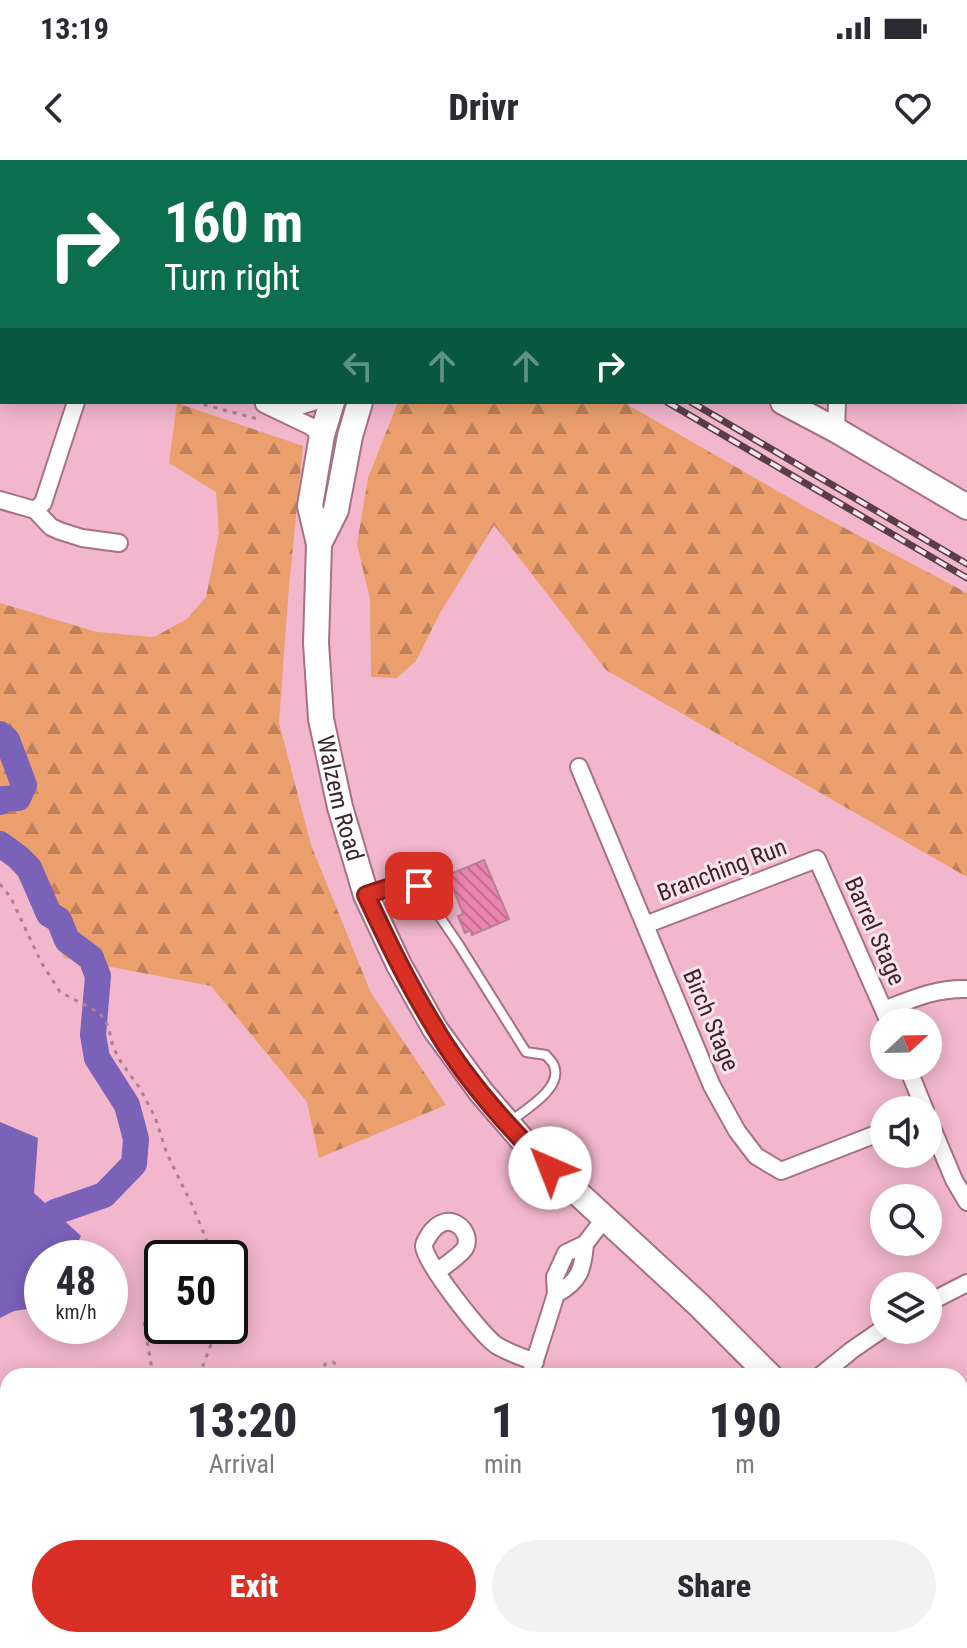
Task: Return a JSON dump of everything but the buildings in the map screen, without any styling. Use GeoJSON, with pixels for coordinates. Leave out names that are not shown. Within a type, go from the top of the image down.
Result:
{"type":"FeatureCollection","features":[{"type":"Feature","properties":{"kind":"main road","name":"Walzem Road"},"geometry":{"type":"LineString","coordinates":[[331,404],[322,435],[310,506],[319,544],[316,643],[321,719],[340,807],[366,895],[399,965],[435,1029],[481,1092],[532,1151],[699,1305],[762,1368]]}},
{"type":"Feature","properties":{"kind":"main road","name":"Walzem Road"},"geometry":{"type":"LineString","coordinates":[[319,544],[336,510],[359,404]]}},
{"type":"Feature","properties":{"kind":"main road"},"geometry":{"type":"LineString","coordinates":[[794,404],[967,507]]}},
{"type":"Feature","properties":{"kind":"street"},"geometry":{"type":"LineString","coordinates":[[35,510],[43,503],[75,404]]}},
{"type":"Feature","properties":{"kind":"street"},"geometry":{"type":"LineString","coordinates":[[260,408],[306,404]]}},
{"type":"Feature","properties":{"kind":"street"},"geometry":{"type":"LineString","coordinates":[[836,430],[837,404]]}},
{"type":"Feature","properties":{"kind":"street"},"geometry":{"type":"LineString","coordinates":[[260,408],[310,426],[322,435]]}},
{"type":"Feature","properties":{"kind":"street"},"geometry":{"type":"LineString","coordinates":[[0,500],[35,510],[51,527],[60,531],[82,538],[119,543]]}},
{"type":"Feature","properties":{"kind":"street","name":"Birch Stage"},"geometry":{"type":"LineString","coordinates":[[579,767],[712,1086],[737,1131],[756,1156],[781,1171],[870,1136]]}},
{"type":"Feature","properties":{"kind":"street","name":"Branching Run"},"geometry":{"type":"LineString","coordinates":[[645,925],[817,859]]}},
{"type":"Feature","properties":{"kind":"street","name":"Barrel Stage"},"geometry":{"type":"LineString","coordinates":[[817,859],[882,1008]]}},
{"type":"Feature","properties":{"kind":"street"},"geometry":{"type":"LineString","coordinates":[[901,1008],[935,990],[967,989]]}},
{"type":"Feature","properties":{"kind":"street"},"geometry":{"type":"LineString","coordinates":[[942,1151],[967,1202]]}},
{"type":"Feature","properties":{"kind":"street"},"geometry":{"type":"LineString","coordinates":[[532,1368],[556,1294],[572,1286],[583,1265],[585,1244],[604,1219]]}},
{"type":"Feature","properties":{"kind":"street"},"geometry":{"type":"LineString","coordinates":[[437,1272],[476,1327],[530,1368]]}},
{"type":"Feature","properties":{"kind":"street"},"geometry":{"type":"LineString","coordinates":[[942,1296],[967,1283]]}},
{"type":"Feature","properties":{"kind":"street"},"geometry":{"type":"LineString","coordinates":[[830,1368],[870,1338]]}},
{"type":"Feature","properties":{"kind":"lane"},"geometry":{"type":"LineString","coordinates":[[366,895],[409,881],[419,886],[526,1052],[546,1055],[554,1064],[555,1076],[551,1089],[508,1124]]}},
{"type":"Feature","properties":{"kind":"path"},"geometry":{"type":"LineString","coordinates":[[216,404],[260,408]]}},
{"type":"Feature","properties":{"kind":"path"},"geometry":{"type":"LineString","coordinates":[[0,884],[11,898],[41,962],[60,992],[100,1013],[108,1026],[117,1055],[155,1117],[167,1154],[206,1240]]}},
{"type":"Feature","properties":{"kind":"path"},"geometry":{"type":"LineString","coordinates":[[148,1344],[152,1368]]}},
{"type":"Feature","properties":{"kind":"path"},"geometry":{"type":"LineString","coordinates":[[202,1368],[211,1344]]}},
{"type":"Feature","properties":{"kind":"path"},"geometry":{"type":"LineString","coordinates":[[324,1368],[325,1364],[333,1362],[338,1368]]}},
{"type":"Feature","properties":{"kind":"green space"},"geometry":{"type":"Polygon","coordinates":[[[177,404],[303,446],[279,723],[311,845],[371,993],[446,1105],[319,1158],[307,1102],[211,986],[64,958],[36,901],[0,853],[0,603],[97,632],[154,637],[187,619],[206,597],[219,533],[216,492],[169,463],[177,404]]]}},
{"type":"Feature","properties":{"kind":"green space"},"geometry":{"type":"Polygon","coordinates":[[[397,404],[626,404],[807,508],[967,593],[967,877],[606,670],[494,525],[440,613],[416,661],[397,678],[371,677],[370,599],[357,544],[368,478],[397,404]]]}},
{"type":"Feature","properties":{"kind":"shaded area"},"geometry":{"type":"Polygon","coordinates":[[[0,1122],[38,1138],[34,1193],[81,1236],[79,1240],[24,1240],[24,1310],[0,1318],[0,1122]]]}},
{"type":"Feature","properties":{"kind":"waterway"},"geometry":{"type":"LineString","coordinates":[[0,734],[7,740],[24,785],[18,798],[0,802]]}},
{"type":"Feature","properties":{"kind":"waterway"},"geometry":{"type":"LineString","coordinates":[[0,844],[29,868],[49,914],[59,920],[67,940],[91,958],[98,976],[93,1035],[97,1058],[127,1105],[136,1139],[134,1164],[104,1195],[55,1212],[0,1256]]}},
{"type":"Feature","properties":{"kind":"railway"},"geometry":{"type":"LineString","coordinates":[[670,404],[967,578]]}},
{"type":"Feature","properties":{"kind":"railway"},"geometry":{"type":"LineString","coordinates":[[694,404],[967,564]]}},
{"type":"Feature","properties":{"kind":"route"},"geometry":{"type":"LineString","coordinates":[[419,886],[409,881],[366,895],[399,965],[435,1029],[481,1092],[550,1168]]}}]}
